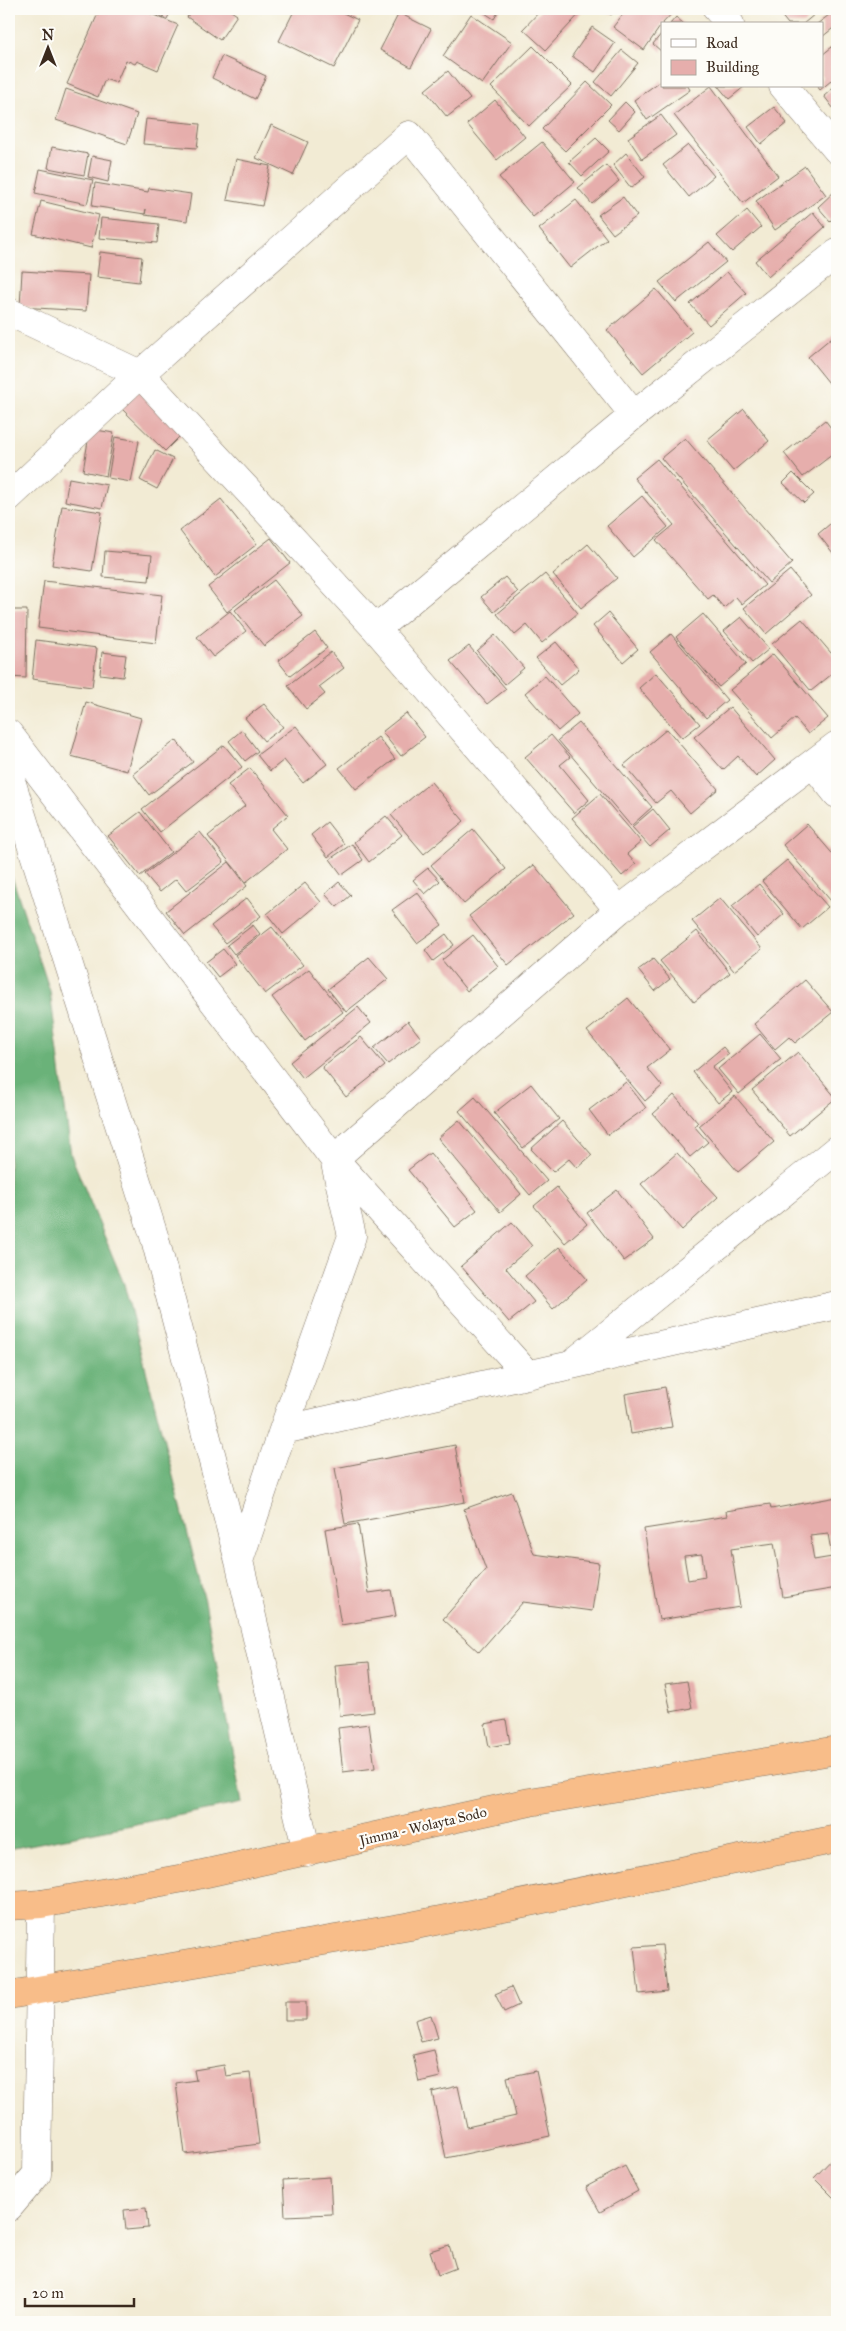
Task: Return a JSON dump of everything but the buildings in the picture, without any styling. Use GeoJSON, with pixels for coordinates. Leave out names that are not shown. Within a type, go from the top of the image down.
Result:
{"type":"FeatureCollection","features":[{"type":"Feature","properties":{"kind":"highway","name":"Jimma - Wolayta Sodo"},"geometry":{"type":"LineString","coordinates":[[9,1906],[41,1904],[184,1878],[530,1802],[837,1750]]}},
{"type":"Feature","properties":{"kind":"highway"},"geometry":{"type":"LineString","coordinates":[[9,1995],[411,1926],[837,1838]]}},
{"type":"Feature","properties":{"kind":"street"},"geometry":{"type":"LineString","coordinates":[[717,9],[728,22]]}},
{"type":"Feature","properties":{"kind":"street"},"geometry":{"type":"LineString","coordinates":[[785,88],[837,150]]}},
{"type":"Feature","properties":{"kind":"street"},"geometry":{"type":"LineString","coordinates":[[9,497],[140,374],[409,135],[634,415]]}},
{"type":"Feature","properties":{"kind":"street"},"geometry":{"type":"LineString","coordinates":[[376,630],[634,415],[837,253]]}},
{"type":"Feature","properties":{"kind":"street"},"geometry":{"type":"LineString","coordinates":[[9,312],[140,374],[376,630],[619,910]]}},
{"type":"Feature","properties":{"kind":"street"},"geometry":{"type":"LineString","coordinates":[[9,734],[334,1159],[528,1375]]}},
{"type":"Feature","properties":{"kind":"street"},"geometry":{"type":"LineString","coordinates":[[334,1159],[619,910],[837,745]]}},
{"type":"Feature","properties":{"kind":"street"},"geometry":{"type":"LineString","coordinates":[[813,764],[837,794]]}},
{"type":"Feature","properties":{"kind":"street"},"geometry":{"type":"LineString","coordinates":[[9,774],[155,1239],[240,1562],[307,1852]]}},
{"type":"Feature","properties":{"kind":"street"},"geometry":{"type":"LineString","coordinates":[[568,1366],[837,1149]]}},
{"type":"Feature","properties":{"kind":"street"},"geometry":{"type":"LineString","coordinates":[[240,1562],[283,1430],[352,1236],[334,1159]]}},
{"type":"Feature","properties":{"kind":"street"},"geometry":{"type":"LineString","coordinates":[[283,1430],[837,1305]]}},
{"type":"Feature","properties":{"kind":"street"},"geometry":{"type":"LineString","coordinates":[[9,2207],[37,2174],[41,1904]]}},
{"type":"Feature","properties":{"kind":"green space"},"geometry":{"type":"Polygon","coordinates":[[[9,868],[50,991],[71,1155],[124,1284],[205,1602],[242,1803],[9,1849],[9,868]]]}}]}
